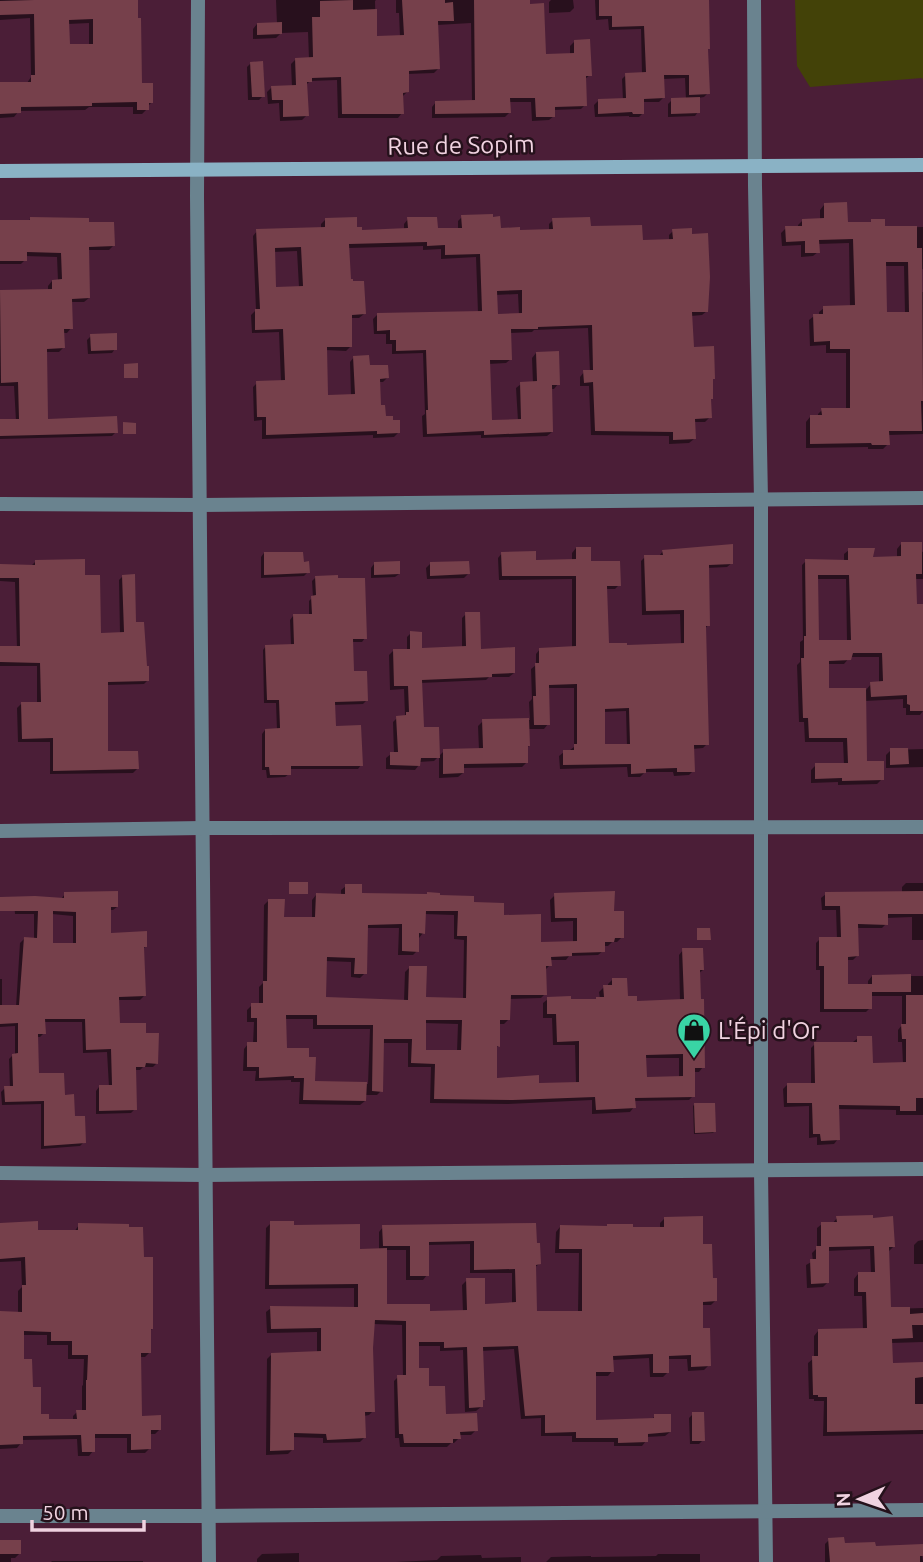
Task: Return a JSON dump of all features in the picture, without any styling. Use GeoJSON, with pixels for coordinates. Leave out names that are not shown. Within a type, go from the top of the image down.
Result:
{"type":"FeatureCollection","features":[{"type":"Feature","properties":{"kind":"street"},"geometry":{"type":"LineString","coordinates":[[198,0],[197,171],[209,1562]]}},
{"type":"Feature","properties":{"kind":"street"},"geometry":{"type":"LineString","coordinates":[[754,0],[754,165],[761,499],[761,1171],[766,1562]]}},
{"type":"Feature","properties":{"kind":"street","name":"Rue de Sopim"},"geometry":{"type":"LineString","coordinates":[[0,172],[923,165]]}},
{"type":"Feature","properties":{"kind":"street"},"geometry":{"type":"LineString","coordinates":[[0,504],[923,499]]}},
{"type":"Feature","properties":{"kind":"street"},"geometry":{"type":"LineString","coordinates":[[0,831],[202,828],[923,827]]}},
{"type":"Feature","properties":{"kind":"street"},"geometry":{"type":"LineString","coordinates":[[0,1173],[205,1175],[923,1169]]}},
{"type":"Feature","properties":{"kind":"street"},"geometry":{"type":"LineString","coordinates":[[0,1516],[923,1510]]}},
{"type":"Feature","properties":{"kind":"shaded area"},"geometry":{"type":"Polygon","coordinates":[[[795,0],[923,0],[923,80],[810,87],[797,66],[795,0]]]}},
{"type":"Feature","properties":{"kind":"building"},"geometry":{"type":"Polygon","coordinates":[[[138,0],[138,18],[141,18],[142,83],[153,83],[153,103],[149,103],[149,110],[137,110],[137,102],[92,103],[92,106],[21,107],[21,113],[0,114],[0,82],[31,82],[31,75],[35,75],[34,14],[0,15],[0,1],[138,0]],[[93,19],[69,20],[70,44],[93,44],[93,19]]]}},
{"type":"Feature","properties":{"kind":"building"},"geometry":{"type":"Polygon","coordinates":[[[353,0],[353,10],[377,9],[377,36],[404,35],[402,0],[453,2],[454,21],[438,21],[440,69],[409,71],[409,92],[403,93],[404,114],[342,114],[341,77],[312,78],[312,82],[307,82],[309,116],[283,117],[283,100],[272,100],[271,86],[296,85],[295,58],[313,57],[312,17],[320,17],[320,1],[353,0]]]}},
{"type":"Feature","properties":{"kind":"building"},"geometry":{"type":"Polygon","coordinates":[[[474,0],[530,0],[530,4],[544,3],[546,54],[574,53],[574,40],[590,39],[592,76],[586,76],[587,106],[555,107],[555,117],[536,117],[535,98],[510,98],[511,113],[435,114],[435,101],[475,100],[474,0]]]}},
{"type":"Feature","properties":{"kind":"building"},"geometry":{"type":"Polygon","coordinates":[[[599,0],[709,0],[710,94],[689,95],[689,75],[664,75],[665,98],[644,99],[644,114],[598,114],[598,99],[626,98],[625,73],[646,72],[644,26],[612,27],[612,16],[599,16],[599,0]]]}},
{"type":"Feature","properties":{"kind":"building"},"geometry":{"type":"Polygon","coordinates":[[[282,22],[282,34],[257,35],[257,23],[282,22]]]}},
{"type":"Feature","properties":{"kind":"building"},"geometry":{"type":"Polygon","coordinates":[[[263,61],[265,97],[252,97],[250,62],[263,61]]]}},
{"type":"Feature","properties":{"kind":"building"},"geometry":{"type":"Polygon","coordinates":[[[700,97],[700,113],[671,114],[671,98],[700,97]]]}},
{"type":"Feature","properties":{"kind":"building"},"geometry":{"type":"Polygon","coordinates":[[[847,202],[848,222],[885,219],[885,226],[917,226],[917,248],[922,248],[922,431],[889,431],[890,445],[810,444],[810,415],[822,415],[821,408],[850,408],[850,349],[830,349],[830,341],[814,342],[813,314],[823,314],[823,306],[855,305],[853,239],[819,240],[820,253],[805,253],[805,241],[786,242],[785,226],[802,226],[802,219],[824,218],[824,203],[847,202]],[[886,262],[887,312],[909,312],[908,262],[886,262]]]}},
{"type":"Feature","properties":{"kind":"building"},"geometry":{"type":"Polygon","coordinates":[[[493,214],[493,217],[500,216],[501,228],[520,227],[520,230],[553,229],[552,218],[590,217],[591,226],[642,225],[643,240],[673,239],[672,229],[692,228],[692,234],[708,233],[708,312],[692,312],[694,347],[714,346],[715,379],[711,399],[712,418],[695,419],[696,439],[673,440],[673,432],[595,431],[593,382],[584,383],[583,370],[593,370],[592,325],[511,329],[512,360],[490,360],[492,420],[521,419],[520,382],[537,381],[536,352],[559,351],[560,385],[552,385],[553,432],[427,434],[426,350],[396,351],[396,340],[390,340],[390,330],[377,331],[377,313],[482,311],[480,254],[445,255],[445,245],[427,246],[427,242],[349,244],[351,279],[364,281],[366,314],[352,315],[352,347],[327,347],[328,395],[355,394],[353,356],[369,355],[370,365],[388,365],[389,378],[380,379],[381,405],[385,405],[386,416],[400,420],[400,433],[377,434],[377,431],[266,435],[266,417],[257,417],[256,381],[285,380],[283,329],[255,330],[255,309],[260,309],[256,229],[325,227],[325,218],[357,217],[357,227],[362,227],[362,230],[408,228],[407,217],[437,217],[438,228],[462,228],[461,215],[493,214]],[[301,247],[275,248],[276,287],[303,286],[301,247]],[[522,290],[497,291],[498,314],[522,313],[522,290]]]}},
{"type":"Feature","properties":{"kind":"building"},"geometry":{"type":"Polygon","coordinates":[[[30,217],[89,218],[89,222],[114,222],[115,246],[89,247],[90,298],[72,299],[73,329],[64,329],[65,348],[47,349],[48,419],[117,416],[118,433],[0,436],[0,419],[19,419],[18,382],[1,383],[0,290],[52,289],[52,280],[62,279],[61,253],[27,252],[27,261],[0,261],[0,220],[30,220],[30,217]]]}},
{"type":"Feature","properties":{"kind":"building"},"geometry":{"type":"Polygon","coordinates":[[[117,333],[117,350],[91,351],[90,334],[117,333]]]}},
{"type":"Feature","properties":{"kind":"building"},"geometry":{"type":"Polygon","coordinates":[[[138,363],[138,378],[124,378],[124,364],[138,363]]]}},
{"type":"Feature","properties":{"kind":"building"},"geometry":{"type":"Polygon","coordinates":[[[123,422],[136,423],[136,434],[123,434],[123,422]]]}},
{"type":"Feature","properties":{"kind":"building"},"geometry":{"type":"Polygon","coordinates":[[[901,542],[922,542],[922,574],[916,574],[917,604],[923,604],[923,711],[910,711],[907,695],[871,697],[870,682],[883,681],[882,653],[853,653],[851,660],[829,661],[829,688],[866,688],[867,761],[884,761],[884,780],[815,779],[815,763],[848,763],[847,738],[809,738],[808,718],[803,718],[801,658],[804,658],[806,636],[805,559],[848,560],[848,548],[875,548],[873,557],[901,556],[901,542]],[[818,575],[819,640],[851,640],[849,575],[818,575]]]}},
{"type":"Feature","properties":{"kind":"building"},"geometry":{"type":"Polygon","coordinates":[[[733,544],[733,564],[709,565],[710,626],[706,626],[709,745],[694,745],[695,772],[677,772],[677,768],[646,769],[646,773],[631,774],[631,764],[563,765],[563,750],[574,750],[574,744],[577,744],[577,684],[549,685],[550,725],[534,725],[535,663],[539,663],[539,648],[576,646],[576,576],[502,576],[501,552],[536,551],[536,560],[576,559],[576,547],[591,547],[591,561],[620,561],[621,586],[607,586],[609,643],[684,643],[684,610],[646,611],[644,555],[663,555],[662,550],[733,544]],[[629,708],[605,709],[605,744],[630,744],[629,708]]]}},
{"type":"Feature","properties":{"kind":"building"},"geometry":{"type":"Polygon","coordinates":[[[264,552],[303,552],[304,562],[309,561],[310,573],[264,575],[264,552]]]}},
{"type":"Feature","properties":{"kind":"building"},"geometry":{"type":"Polygon","coordinates":[[[85,559],[85,575],[100,575],[101,633],[124,632],[122,575],[135,574],[136,622],[144,622],[149,681],[108,682],[108,751],[138,751],[139,769],[53,771],[53,738],[22,739],[21,702],[41,702],[40,663],[0,662],[0,646],[20,646],[19,578],[0,578],[0,564],[35,565],[35,560],[85,559]]]}},
{"type":"Feature","properties":{"kind":"building"},"geometry":{"type":"Polygon","coordinates":[[[400,561],[400,574],[374,575],[374,562],[400,561]]]}},
{"type":"Feature","properties":{"kind":"building"},"geometry":{"type":"Polygon","coordinates":[[[469,561],[470,574],[430,576],[430,562],[469,561]]]}},
{"type":"Feature","properties":{"kind":"building"},"geometry":{"type":"Polygon","coordinates":[[[338,575],[338,578],[365,578],[367,639],[353,639],[354,671],[367,671],[368,701],[335,702],[336,726],[361,725],[363,766],[291,766],[291,775],[270,775],[269,767],[265,767],[265,729],[280,728],[279,700],[267,700],[265,645],[294,644],[293,614],[312,614],[311,596],[316,595],[315,576],[338,575]]]}},
{"type":"Feature","properties":{"kind":"building"},"geometry":{"type":"Polygon","coordinates":[[[465,612],[480,612],[481,649],[515,647],[515,673],[492,674],[492,677],[422,680],[424,727],[439,727],[440,758],[421,758],[420,766],[390,765],[390,752],[398,752],[396,716],[409,712],[408,686],[394,686],[393,649],[410,649],[410,631],[422,632],[422,648],[466,646],[465,612]]]}},
{"type":"Feature","properties":{"kind":"building"},"geometry":{"type":"Polygon","coordinates":[[[529,718],[528,763],[464,764],[464,773],[443,774],[443,749],[483,748],[482,719],[529,718]]]}},
{"type":"Feature","properties":{"kind":"building"},"geometry":{"type":"Polygon","coordinates":[[[890,748],[908,748],[909,764],[890,765],[890,748]]]}},
{"type":"Feature","properties":{"kind":"building"},"geometry":{"type":"Polygon","coordinates":[[[289,882],[308,882],[308,894],[289,894],[289,882]]]}},
{"type":"Feature","properties":{"kind":"building"},"geometry":{"type":"Polygon","coordinates":[[[345,884],[362,884],[362,893],[427,892],[474,896],[474,902],[504,903],[504,915],[541,914],[541,942],[577,941],[577,918],[555,918],[554,893],[615,891],[614,911],[624,911],[624,938],[605,942],[605,952],[551,957],[552,966],[546,966],[547,995],[511,995],[510,1020],[500,1020],[497,1078],[539,1075],[539,1083],[579,1082],[579,1041],[557,1042],[556,1014],[547,1014],[547,997],[596,999],[604,997],[603,985],[612,985],[612,978],[627,978],[628,996],[637,996],[637,1001],[684,999],[682,948],[703,948],[704,970],[700,970],[701,999],[704,999],[705,1068],[695,1068],[695,1097],[635,1098],[636,1108],[596,1110],[595,1097],[434,1099],[435,1064],[411,1063],[412,1039],[384,1039],[383,1092],[372,1091],[373,1025],[317,1025],[317,1015],[286,1015],[287,1048],[309,1048],[309,1057],[316,1057],[315,1081],[367,1082],[366,1101],[303,1100],[304,1078],[259,1078],[259,1067],[247,1067],[247,1042],[257,1042],[257,1018],[251,1018],[251,1003],[263,1003],[263,981],[267,981],[268,899],[285,899],[284,917],[315,917],[316,893],[345,894],[345,884]],[[426,911],[425,934],[419,933],[419,952],[402,951],[402,924],[368,925],[367,974],[354,974],[355,958],[327,957],[326,997],[408,1000],[409,966],[427,966],[426,997],[466,998],[467,936],[457,936],[458,911],[426,911]],[[426,1020],[426,1050],[461,1050],[462,1020],[426,1020]],[[683,1054],[646,1055],[647,1077],[683,1076],[683,1054]]]}},
{"type":"Feature","properties":{"kind":"building"},"geometry":{"type":"Polygon","coordinates":[[[118,891],[118,907],[111,907],[111,933],[147,931],[147,947],[144,947],[146,996],[119,997],[120,1023],[146,1023],[146,1033],[159,1033],[158,1064],[146,1063],[145,1067],[136,1067],[137,1110],[99,1111],[99,1085],[112,1085],[111,1049],[86,1050],[85,1019],[45,1019],[46,1034],[38,1034],[39,1073],[64,1073],[65,1095],[74,1094],[75,1116],[85,1116],[86,1143],[44,1146],[44,1101],[5,1102],[4,1086],[13,1086],[12,1054],[18,1053],[18,1023],[0,1024],[0,1005],[19,1005],[24,937],[37,938],[38,911],[0,911],[0,897],[64,898],[64,892],[118,891]],[[53,911],[53,943],[76,943],[76,912],[53,911]]]}},
{"type":"Feature","properties":{"kind":"building"},"geometry":{"type":"Polygon","coordinates":[[[923,891],[923,914],[888,914],[888,925],[858,924],[859,956],[848,957],[848,984],[872,984],[872,975],[911,974],[911,992],[872,992],[872,1009],[824,1009],[824,966],[819,966],[819,937],[841,937],[840,906],[825,906],[825,892],[923,891]]]}},
{"type":"Feature","properties":{"kind":"building"},"geometry":{"type":"Polygon","coordinates":[[[697,928],[710,928],[711,940],[697,940],[697,928]]]}},
{"type":"Feature","properties":{"kind":"building"},"geometry":{"type":"Polygon","coordinates":[[[906,995],[923,995],[923,1098],[916,1098],[916,1111],[900,1111],[900,1106],[839,1105],[840,1140],[821,1141],[820,1134],[813,1134],[812,1103],[787,1103],[787,1083],[815,1083],[814,1042],[857,1042],[857,1036],[872,1036],[873,1063],[906,1062],[906,1039],[902,1039],[901,1024],[906,1024],[906,995]]]}},
{"type":"Feature","properties":{"kind":"building"},"geometry":{"type":"Polygon","coordinates":[[[694,1103],[715,1103],[716,1132],[695,1133],[694,1103]]]}},
{"type":"Feature","properties":{"kind":"building"},"geometry":{"type":"Polygon","coordinates":[[[873,1215],[873,1218],[893,1216],[895,1247],[889,1247],[891,1307],[910,1307],[910,1314],[923,1313],[923,1325],[912,1325],[913,1338],[892,1339],[893,1363],[923,1362],[923,1377],[915,1378],[915,1404],[923,1404],[923,1430],[827,1432],[827,1397],[813,1395],[812,1356],[818,1356],[818,1329],[867,1328],[866,1292],[858,1292],[858,1272],[875,1272],[874,1246],[829,1247],[829,1283],[811,1284],[810,1259],[816,1259],[816,1246],[821,1246],[821,1222],[837,1222],[836,1216],[873,1215]]]}},
{"type":"Feature","properties":{"kind":"building"},"geometry":{"type":"Polygon","coordinates":[[[703,1216],[703,1244],[712,1244],[713,1278],[717,1278],[717,1301],[703,1302],[703,1328],[710,1328],[711,1366],[691,1367],[691,1355],[669,1356],[669,1373],[653,1373],[653,1354],[613,1356],[614,1372],[596,1372],[596,1420],[654,1418],[654,1414],[671,1414],[671,1432],[648,1434],[648,1442],[618,1443],[618,1438],[576,1438],[576,1432],[545,1433],[545,1415],[525,1416],[518,1346],[483,1347],[485,1400],[483,1407],[469,1408],[467,1347],[444,1348],[444,1342],[419,1342],[419,1368],[429,1368],[429,1386],[445,1386],[446,1414],[477,1413],[478,1431],[460,1432],[461,1439],[453,1439],[453,1443],[404,1443],[403,1434],[399,1434],[397,1375],[406,1375],[406,1321],[375,1320],[375,1412],[365,1412],[366,1438],[327,1440],[326,1434],[294,1433],[294,1450],[270,1451],[271,1353],[321,1351],[321,1328],[271,1329],[270,1306],[358,1307],[358,1284],[269,1285],[270,1221],[294,1221],[294,1225],[360,1224],[360,1249],[387,1248],[387,1304],[430,1304],[430,1311],[467,1310],[466,1278],[485,1278],[485,1304],[516,1302],[515,1269],[474,1270],[474,1241],[429,1242],[429,1276],[410,1276],[410,1246],[383,1246],[382,1225],[536,1223],[541,1264],[536,1265],[537,1311],[582,1311],[582,1249],[559,1249],[560,1225],[633,1224],[633,1227],[664,1227],[664,1217],[703,1216]]]}},
{"type":"Feature","properties":{"kind":"building"},"geometry":{"type":"Polygon","coordinates":[[[38,1221],[38,1230],[78,1230],[78,1223],[129,1224],[129,1227],[143,1227],[144,1257],[153,1257],[153,1329],[151,1353],[141,1353],[142,1416],[161,1415],[161,1430],[151,1430],[151,1449],[131,1450],[131,1434],[95,1434],[95,1452],[82,1452],[81,1435],[23,1436],[23,1444],[0,1445],[0,1311],[22,1312],[22,1285],[26,1285],[25,1257],[0,1259],[0,1223],[38,1221]],[[24,1331],[24,1359],[32,1359],[33,1387],[41,1387],[41,1414],[49,1414],[49,1419],[77,1419],[76,1410],[86,1410],[88,1355],[72,1355],[72,1341],[51,1341],[51,1332],[24,1331]]]}},
{"type":"Feature","properties":{"kind":"building"},"geometry":{"type":"Polygon","coordinates":[[[692,1412],[704,1412],[705,1441],[692,1441],[692,1412]]]}},
{"type":"Feature","properties":{"kind":"building"},"geometry":{"type":"Polygon","coordinates":[[[844,1537],[845,1543],[875,1542],[876,1546],[923,1544],[923,1556],[920,1556],[920,1562],[830,1562],[828,1538],[844,1537]]]}},
{"type":"Feature","properties":{"kind":"building"},"geometry":{"type":"Polygon","coordinates":[[[0,1540],[21,1540],[21,1554],[0,1554],[0,1540]]]}},
{"type":"Feature","properties":{"kind":"place","name":"L'Épi d'Or"},"geometry":{"type":"Point","coordinates":[694,1060]}}]}
